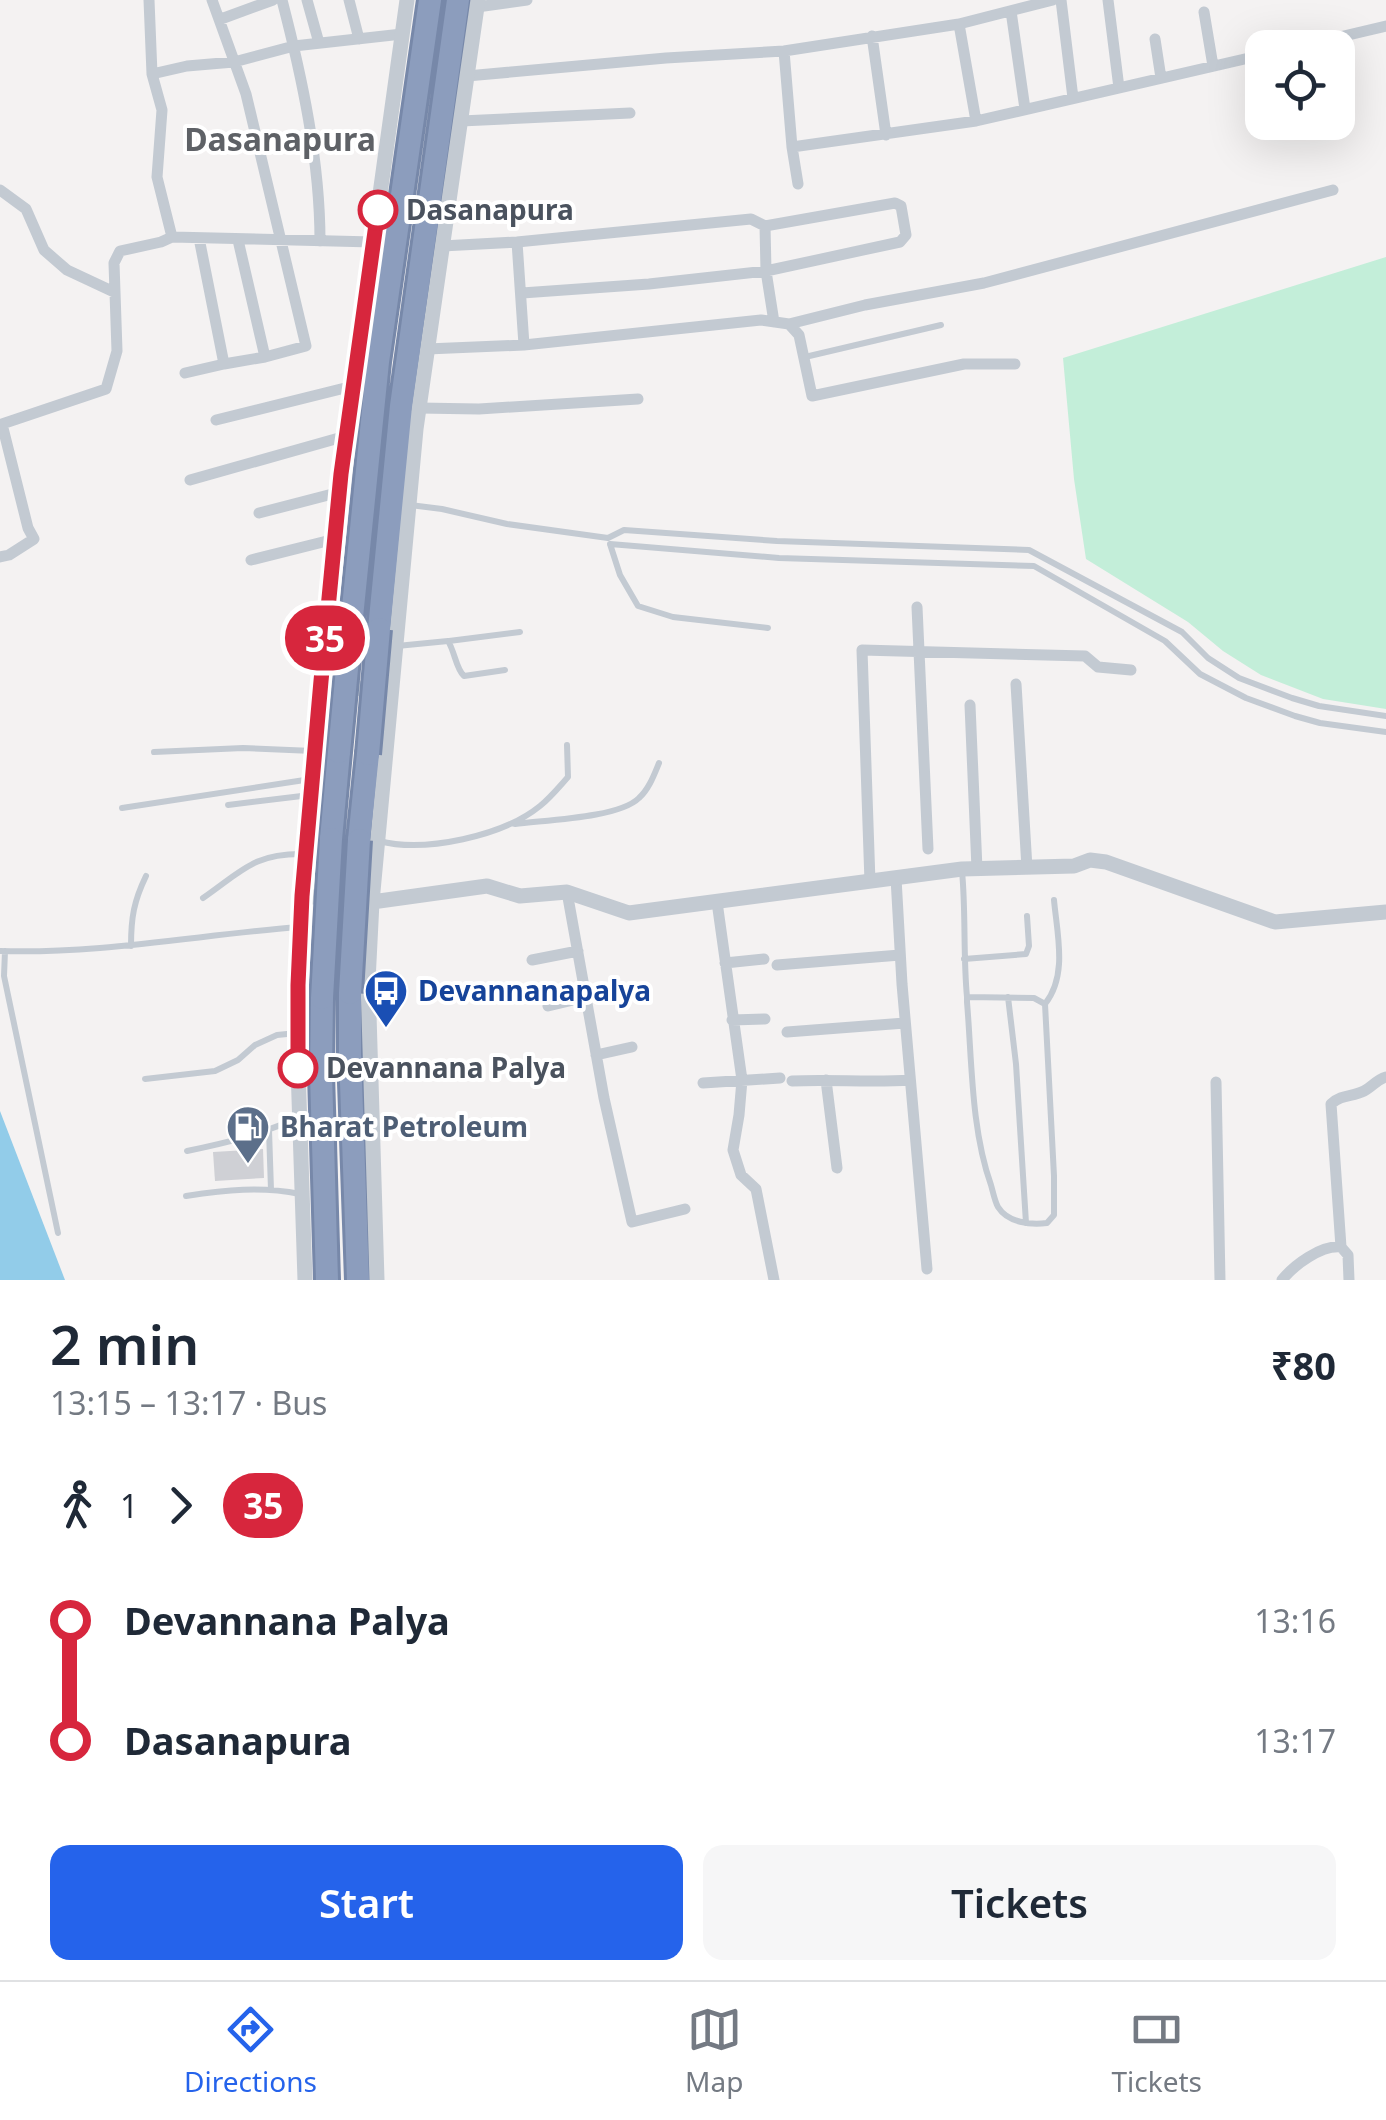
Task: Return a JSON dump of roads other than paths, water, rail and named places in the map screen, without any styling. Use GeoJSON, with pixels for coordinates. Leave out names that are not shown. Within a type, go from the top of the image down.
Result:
{"type":"FeatureCollection","features":[{"type":"Feature","properties":{"kind":"highway"},"geometry":{"type":"LineString","coordinates":[[327,1280],[321,1074],[328,871],[372,418],[430,0]]}},
{"type":"Feature","properties":{"kind":"highway"},"geometry":{"type":"LineString","coordinates":[[358,1280],[350,1054],[355,887],[401,406],[436,145],[471,2]]}},
{"type":"Feature","properties":{"kind":"street"},"geometry":{"type":"LineString","coordinates":[[148,0],[152,74],[162,110],[157,177],[172,238]]}},
{"type":"Feature","properties":{"kind":"street"},"geometry":{"type":"LineString","coordinates":[[184,373],[306,346],[246,94],[212,0]]}},
{"type":"Feature","properties":{"kind":"street"},"geometry":{"type":"LineString","coordinates":[[221,19],[272,0]]}},
{"type":"Feature","properties":{"kind":"street"},"geometry":{"type":"LineString","coordinates":[[282,0],[320,195],[320,241]]}},
{"type":"Feature","properties":{"kind":"street"},"geometry":{"type":"LineString","coordinates":[[307,0],[319,43]]}},
{"type":"Feature","properties":{"kind":"street"},"geometry":{"type":"LineString","coordinates":[[348,0],[359,38]]}},
{"type":"Feature","properties":{"kind":"street"},"geometry":{"type":"LineString","coordinates":[[305,1280],[298,1032],[302,896],[346,436],[407,0]]}},
{"type":"Feature","properties":{"kind":"street"},"geometry":{"type":"LineString","coordinates":[[377,1280],[368,981],[372,902],[419,408],[467,76],[471,2],[527,0]]}},
{"type":"Feature","properties":{"kind":"street"},"geometry":{"type":"LineString","coordinates":[[467,76],[784,52],[959,24],[1053,0]]}},
{"type":"Feature","properties":{"kind":"street"},"geometry":{"type":"LineString","coordinates":[[1062,0],[1073,98]]}},
{"type":"Feature","properties":{"kind":"street"},"geometry":{"type":"LineString","coordinates":[[1108,0],[1119,88]]}},
{"type":"Feature","properties":{"kind":"street"},"geometry":{"type":"LineString","coordinates":[[1011,12],[1024,109]]}},
{"type":"Feature","properties":{"kind":"street"},"geometry":{"type":"LineString","coordinates":[[1204,12],[1213,66]]}},
{"type":"Feature","properties":{"kind":"street"},"geometry":{"type":"LineString","coordinates":[[959,24],[976,120]]}},
{"type":"Feature","properties":{"kind":"street"},"geometry":{"type":"LineString","coordinates":[[1355,33],[1386,26]]}},
{"type":"Feature","properties":{"kind":"street"},"geometry":{"type":"LineString","coordinates":[[152,74],[234,62],[294,46],[402,34]]}},
{"type":"Feature","properties":{"kind":"street"},"geometry":{"type":"LineString","coordinates":[[872,36],[886,135]]}},
{"type":"Feature","properties":{"kind":"street"},"geometry":{"type":"LineString","coordinates":[[1155,39],[1161,78]]}},
{"type":"Feature","properties":{"kind":"street"},"geometry":{"type":"LineString","coordinates":[[784,52],[798,184]]}},
{"type":"Feature","properties":{"kind":"street"},"geometry":{"type":"LineString","coordinates":[[792,147],[976,120],[1245,59]]}},
{"type":"Feature","properties":{"kind":"street"},"geometry":{"type":"LineString","coordinates":[[460,120],[630,113]]}},
{"type":"Feature","properties":{"kind":"street"},"geometry":{"type":"LineString","coordinates":[[0,190],[26,209],[44,250],[67,270],[114,292]]}},
{"type":"Feature","properties":{"kind":"street"},"geometry":{"type":"LineString","coordinates":[[427,349],[524,345],[761,320],[790,324],[865,305],[984,283],[1333,190]]}},
{"type":"Feature","properties":{"kind":"street"},"geometry":{"type":"LineString","coordinates":[[442,246],[751,220],[765,226],[894,203],[901,206],[906,236],[900,242],[766,271],[522,293]]}},
{"type":"Feature","properties":{"kind":"street"},"geometry":{"type":"LineString","coordinates":[[765,226],[766,271],[774,322]]}},
{"type":"Feature","properties":{"kind":"street"},"geometry":{"type":"LineString","coordinates":[[0,557],[34,538],[28,528],[2,424],[106,388],[117,351],[114,263],[120,251],[172,238],[373,242]]}},
{"type":"Feature","properties":{"kind":"street"},"geometry":{"type":"LineString","coordinates":[[199,238],[224,364]]}},
{"type":"Feature","properties":{"kind":"street"},"geometry":{"type":"LineString","coordinates":[[238,240],[265,357]]}},
{"type":"Feature","properties":{"kind":"street"},"geometry":{"type":"LineString","coordinates":[[517,242],[524,345]]}},
{"type":"Feature","properties":{"kind":"street"},"geometry":{"type":"LineString","coordinates":[[790,324],[800,335],[812,396],[964,364],[1015,364]]}},
{"type":"Feature","properties":{"kind":"street"},"geometry":{"type":"LineString","coordinates":[[216,420],[353,386]]}},
{"type":"Feature","properties":{"kind":"street"},"geometry":{"type":"LineString","coordinates":[[419,408],[479,409],[638,399]]}},
{"type":"Feature","properties":{"kind":"street"},"geometry":{"type":"LineString","coordinates":[[190,480],[346,436]]}},
{"type":"Feature","properties":{"kind":"street"},"geometry":{"type":"LineString","coordinates":[[259,513],[340,492]]}},
{"type":"Feature","properties":{"kind":"street"},"geometry":{"type":"LineString","coordinates":[[252,560],[335,539]]}},
{"type":"Feature","properties":{"kind":"street"},"geometry":{"type":"LineString","coordinates":[[917,607],[928,849]]}},
{"type":"Feature","properties":{"kind":"street"},"geometry":{"type":"LineString","coordinates":[[870,882],[862,650],[1086,656],[1098,667],[1130,670]]}},
{"type":"Feature","properties":{"kind":"street"},"geometry":{"type":"LineString","coordinates":[[321,681],[391,694]]}},
{"type":"Feature","properties":{"kind":"street"},"geometry":{"type":"LineString","coordinates":[[1016,684],[1027,868]]}},
{"type":"Feature","properties":{"kind":"street"},"geometry":{"type":"LineString","coordinates":[[970,706],[970,869]]}},
{"type":"Feature","properties":{"kind":"street"},"geometry":{"type":"LineString","coordinates":[[302,896],[372,902],[487,886],[520,896],[568,892],[629,913],[970,869],[1074,866],[1090,860],[1106,862],[1274,922],[1386,912]]}},
{"type":"Feature","properties":{"kind":"street"},"geometry":{"type":"LineString","coordinates":[[896,878],[927,1270]]}},
{"type":"Feature","properties":{"kind":"street"},"geometry":{"type":"LineString","coordinates":[[568,892],[604,1098],[632,1222],[686,1209]]}},
{"type":"Feature","properties":{"kind":"street"},"geometry":{"type":"LineString","coordinates":[[716,902],[742,1080],[732,1150],[741,1175],[756,1189],[774,1280]]}},
{"type":"Feature","properties":{"kind":"street"},"geometry":{"type":"LineString","coordinates":[[532,960],[578,951]]}},
{"type":"Feature","properties":{"kind":"street"},"geometry":{"type":"LineString","coordinates":[[777,965],[900,955]]}},
{"type":"Feature","properties":{"kind":"street"},"geometry":{"type":"LineString","coordinates":[[725,963],[764,960]]}},
{"type":"Feature","properties":{"kind":"street"},"geometry":{"type":"LineString","coordinates":[[548,1006],[586,997]]}},
{"type":"Feature","properties":{"kind":"street"},"geometry":{"type":"LineString","coordinates":[[732,1020],[764,1019]]}},
{"type":"Feature","properties":{"kind":"street"},"geometry":{"type":"LineString","coordinates":[[787,1032],[906,1024]]}},
{"type":"Feature","properties":{"kind":"street"},"geometry":{"type":"LineString","coordinates":[[596,1055],[632,1047]]}},
{"type":"Feature","properties":{"kind":"street"},"geometry":{"type":"LineString","coordinates":[[1349,1280],[1348,1256],[1341,1247],[1331,1104],[1339,1096],[1366,1090],[1386,1077]]}},
{"type":"Feature","properties":{"kind":"street"},"geometry":{"type":"LineString","coordinates":[[826,1080],[838,1168]]}},
{"type":"Feature","properties":{"kind":"street"},"geometry":{"type":"LineString","coordinates":[[703,1083],[910,1080]]}},
{"type":"Feature","properties":{"kind":"street"},"geometry":{"type":"LineString","coordinates":[[1216,1082],[1220,1280]]}},
{"type":"Feature","properties":{"kind":"street"},"geometry":{"type":"LineString","coordinates":[[1282,1280],[1326,1247],[1341,1247]]}},
{"type":"Feature","properties":{"kind":"lane"},"geometry":{"type":"LineString","coordinates":[[804,358],[942,325]]}},
{"type":"Feature","properties":{"kind":"lane"},"geometry":{"type":"LineString","coordinates":[[409,505],[609,541],[779,558],[1034,566],[1165,641],[1200,674],[1246,698],[1320,723],[1386,732]]}},
{"type":"Feature","properties":{"kind":"lane"},"geometry":{"type":"LineString","coordinates":[[609,541],[624,530],[777,541],[1028,550],[1182,632],[1208,658],[1239,678],[1319,706],[1386,716]]}},
{"type":"Feature","properties":{"kind":"lane"},"geometry":{"type":"LineString","coordinates":[[609,541],[620,575],[638,606],[673,617],[768,628]]}},
{"type":"Feature","properties":{"kind":"lane"},"geometry":{"type":"LineString","coordinates":[[396,646],[520,632]]}},
{"type":"Feature","properties":{"kind":"lane"},"geometry":{"type":"LineString","coordinates":[[448,641],[464,676],[505,670]]}},
{"type":"Feature","properties":{"kind":"lane"},"geometry":{"type":"LineString","coordinates":[[509,824],[538,808],[568,777],[568,745]]}},
{"type":"Feature","properties":{"kind":"lane"},"geometry":{"type":"LineString","coordinates":[[154,752],[243,748],[314,751]]}},
{"type":"Feature","properties":{"kind":"lane"},"geometry":{"type":"LineString","coordinates":[[378,841],[397,846],[422,845],[466,838],[509,824],[623,809],[639,798],[659,763]]}},
{"type":"Feature","properties":{"kind":"lane"},"geometry":{"type":"LineString","coordinates":[[228,805],[312,786]]}},
{"type":"Feature","properties":{"kind":"lane"},"geometry":{"type":"LineString","coordinates":[[122,808],[312,786]]}},
{"type":"Feature","properties":{"kind":"lane"},"geometry":{"type":"LineString","coordinates":[[204,898],[254,861],[306,854]]}},
{"type":"Feature","properties":{"kind":"lane"},"geometry":{"type":"LineString","coordinates":[[970,869],[964,959],[981,1158],[999,1210],[1026,1223],[1047,1224],[1054,1214],[1045,1004],[1054,993],[1060,966],[1054,900]]}},
{"type":"Feature","properties":{"kind":"lane"},"geometry":{"type":"LineString","coordinates":[[132,946],[131,918],[146,876]]}},
{"type":"Feature","properties":{"kind":"lane"},"geometry":{"type":"LineString","coordinates":[[964,959],[1026,954],[1027,916]]}},
{"type":"Feature","properties":{"kind":"lane"},"geometry":{"type":"LineString","coordinates":[[58,1233],[2,951],[132,946],[300,927]]}},
{"type":"Feature","properties":{"kind":"lane"},"geometry":{"type":"LineString","coordinates":[[967,998],[1034,998],[1045,1004]]}},
{"type":"Feature","properties":{"kind":"lane"},"geometry":{"type":"LineString","coordinates":[[1008,998],[1026,1223]]}},
{"type":"Feature","properties":{"kind":"lane"},"geometry":{"type":"LineString","coordinates":[[145,1079],[215,1070],[238,1060],[255,1044],[276,1035],[298,1032]]}},
{"type":"Feature","properties":{"kind":"lane"},"geometry":{"type":"LineString","coordinates":[[187,1151],[230,1143],[299,1117]]}},
{"type":"Feature","properties":{"kind":"lane"},"geometry":{"type":"LineString","coordinates":[[269,1130],[271,1190]]}},
{"type":"Feature","properties":{"kind":"lane"},"geometry":{"type":"LineString","coordinates":[[186,1196],[248,1188],[302,1194]]}},
{"type":"Feature","properties":{"kind":"water"},"geometry":{"type":"Polygon","coordinates":[[[0,1111],[65,1280],[0,1280],[0,1111]]]}},
{"type":"Feature","properties":{"kind":"place","name":"Dasanapura"},"geometry":{"type":"Point","coordinates":[378,210]}},
{"type":"Feature","properties":{"kind":"place","name":"Devannanapalya"},"geometry":{"type":"Point","coordinates":[386,1029]}},
{"type":"Feature","properties":{"kind":"place","name":"Devannana Palya"},"geometry":{"type":"Point","coordinates":[298,1068]}},
{"type":"Feature","properties":{"kind":"place","name":"Bharat Petroleum"},"geometry":{"type":"Point","coordinates":[248,1165]}},
{"type":"Feature","properties":{"kind":"district","name":"Dasanapura"},"geometry":{"type":"Point","coordinates":[280,140]}}]}
